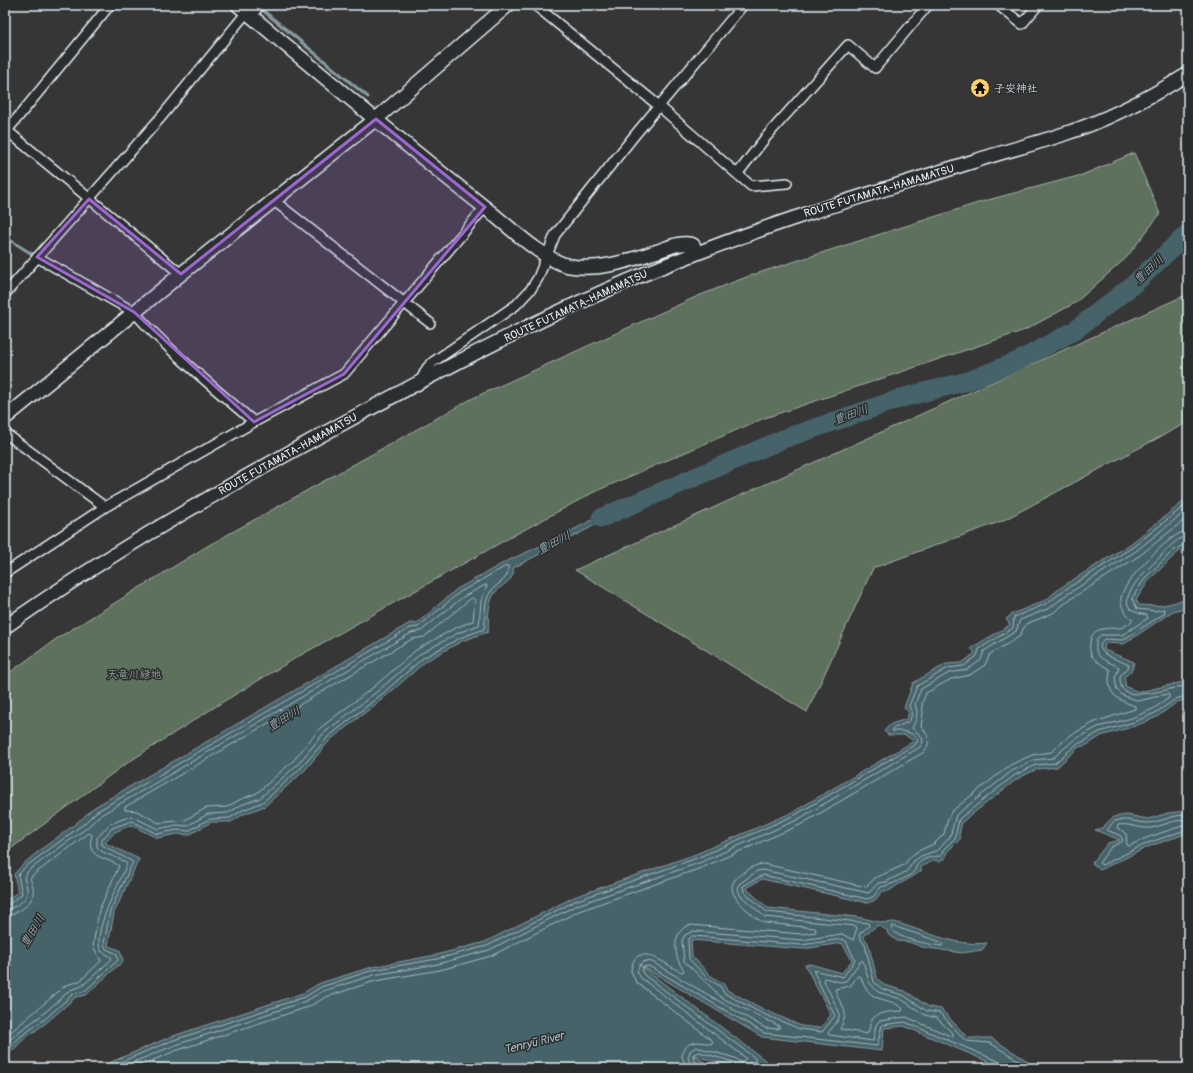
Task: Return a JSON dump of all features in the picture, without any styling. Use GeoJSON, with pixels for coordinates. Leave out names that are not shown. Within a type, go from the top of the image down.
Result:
{"type":"FeatureCollection","features":[{"type":"Feature","properties":{"kind":"main road"},"geometry":{"type":"LineString","coordinates":[[5,418],[134,312],[376,118],[508,5]]}},
{"type":"Feature","properties":{"kind":"main road"},"geometry":{"type":"LineString","coordinates":[[251,10],[376,118],[520,236],[548,256],[568,266],[598,268],[658,252],[682,242],[693,244],[697,253]]}},
{"type":"Feature","properties":{"kind":"main road","name":"ROUTE FUTAMATA-HAMAMATSU"},"geometry":{"type":"LineString","coordinates":[[5,627],[102,562],[192,508],[452,364],[546,318],[616,286],[697,253],[782,222],[1000,153],[1066,134],[1140,103],[1188,74]]}},
{"type":"Feature","properties":{"kind":"street"},"geometry":{"type":"LineString","coordinates":[[110,5],[6,131],[181,274]]}},
{"type":"Feature","properties":{"kind":"street"},"geometry":{"type":"LineString","coordinates":[[535,5],[659,106],[738,173],[751,186],[787,183]]}},
{"type":"Feature","properties":{"kind":"street"},"geometry":{"type":"LineString","coordinates":[[420,382],[427,368],[438,358],[516,305],[535,284],[548,256],[555,235],[743,5]]}},
{"type":"Feature","properties":{"kind":"street"},"geometry":{"type":"LineString","coordinates":[[738,173],[766,137],[848,45],[875,68],[928,5]]}},
{"type":"Feature","properties":{"kind":"street"},"geometry":{"type":"LineString","coordinates":[[998,5],[1022,24],[1038,5]]}},
{"type":"Feature","properties":{"kind":"street"},"geometry":{"type":"LineString","coordinates":[[5,294],[162,116],[251,10]]}},
{"type":"Feature","properties":{"kind":"street"},"geometry":{"type":"LineString","coordinates":[[274,200],[430,323]]}},
{"type":"Feature","properties":{"kind":"street"},"geometry":{"type":"LineString","coordinates":[[5,573],[105,507],[254,422],[344,374],[485,207]]}},
{"type":"Feature","properties":{"kind":"street"},"geometry":{"type":"LineString","coordinates":[[37,256],[134,312],[145,325],[254,422]]}},
{"type":"Feature","properties":{"kind":"street"},"geometry":{"type":"LineString","coordinates":[[5,433],[105,507]]}},
{"type":"Feature","properties":{"kind":"highlighted area"},"geometry":{"type":"Polygon","coordinates":[[[376,119],[485,207],[344,374],[254,422],[134,312],[37,257],[89,199],[181,274],[376,119]]]}},
{"type":"Feature","properties":{"kind":"green space","name":"天竜川緑地"},"geometry":{"type":"Polygon","coordinates":[[[1134,153],[1160,214],[1126,258],[1075,303],[1025,330],[762,419],[594,492],[294,659],[221,703],[124,765],[5,853],[5,676],[56,639],[209,545],[473,398],[698,296],[749,276],[984,201],[1082,175],[1134,153]]]}},
{"type":"Feature","properties":{"kind":"green space"},"geometry":{"type":"Polygon","coordinates":[[[1188,294],[1188,422],[1002,521],[873,568],[807,712],[575,570],[1188,294]]]}},
{"type":"Feature","properties":{"kind":"water","name":"Tenryū River"},"geometry":{"type":"Polygon","coordinates":[[[1188,498],[1188,545],[1176,554],[1149,580],[1136,600],[1139,605],[1152,606],[1170,604],[1188,597],[1188,607],[1173,611],[1124,644],[1105,643],[1104,650],[1134,662],[1132,670],[1124,677],[1126,687],[1139,692],[1188,681],[1188,699],[1177,702],[1157,717],[1135,726],[1101,736],[1087,745],[1079,747],[1057,767],[1037,769],[1017,779],[962,822],[959,835],[961,838],[946,853],[946,857],[940,862],[935,860],[921,867],[921,871],[917,874],[889,891],[883,891],[875,900],[868,903],[762,879],[746,888],[768,908],[857,917],[885,923],[894,922],[939,937],[963,943],[987,943],[982,950],[962,953],[922,947],[909,942],[897,941],[887,933],[888,931],[878,925],[863,936],[868,943],[877,978],[884,985],[905,991],[929,1007],[941,1009],[968,1038],[991,1038],[1026,1060],[1033,1068],[1003,1068],[904,1026],[884,1028],[882,1051],[762,1037],[638,964],[770,1064],[739,1068],[692,1055],[715,1068],[97,1068],[170,1037],[303,993],[320,983],[372,967],[436,955],[485,942],[574,897],[696,854],[793,812],[914,741],[905,735],[888,735],[884,731],[891,724],[907,719],[909,712],[904,708],[913,683],[946,664],[962,663],[975,653],[971,648],[1010,625],[1006,619],[1012,614],[1046,600],[1060,588],[1130,544],[1188,498]],[[691,940],[692,956],[711,976],[723,983],[727,990],[763,1009],[801,1026],[820,1028],[831,1015],[805,965],[810,964],[842,973],[852,960],[842,943],[803,949],[691,940]]]}},
{"type":"Feature","properties":{"kind":"water"},"geometry":{"type":"Polygon","coordinates":[[[620,505],[626,509],[513,568],[510,580],[494,594],[490,603],[488,632],[462,641],[426,661],[385,697],[330,740],[305,770],[265,806],[244,814],[231,822],[211,822],[189,835],[177,834],[157,838],[131,825],[115,832],[105,843],[139,859],[114,913],[108,946],[120,950],[123,961],[86,995],[76,997],[23,1040],[5,1058],[5,901],[18,892],[14,874],[32,856],[74,825],[93,808],[410,623],[416,624],[457,589],[505,562],[556,539],[620,505]]]}},
{"type":"Feature","properties":{"kind":"water"},"geometry":{"type":"Polygon","coordinates":[[[1188,811],[1188,833],[1150,846],[1100,870],[1092,863],[1108,843],[1120,840],[1095,830],[1102,828],[1113,817],[1127,815],[1148,819],[1168,813],[1188,811]]]}},
{"type":"Feature","properties":{"kind":"waterway"},"geometry":{"type":"LineString","coordinates":[[260,8],[368,97]]}},
{"type":"Feature","properties":{"kind":"waterway","name":"豊田川"},"geometry":{"type":"LineString","coordinates":[[601,518],[783,439],[905,397],[968,381],[1018,361],[1074,331],[1134,284],[1188,233]]}},
{"type":"Feature","properties":{"kind":"waterway"},"geometry":{"type":"LineString","coordinates":[[5,237],[32,254]]}},
{"type":"Feature","properties":{"kind":"place","name":"子安神社"},"geometry":{"type":"Point","coordinates":[980,88]}}]}
